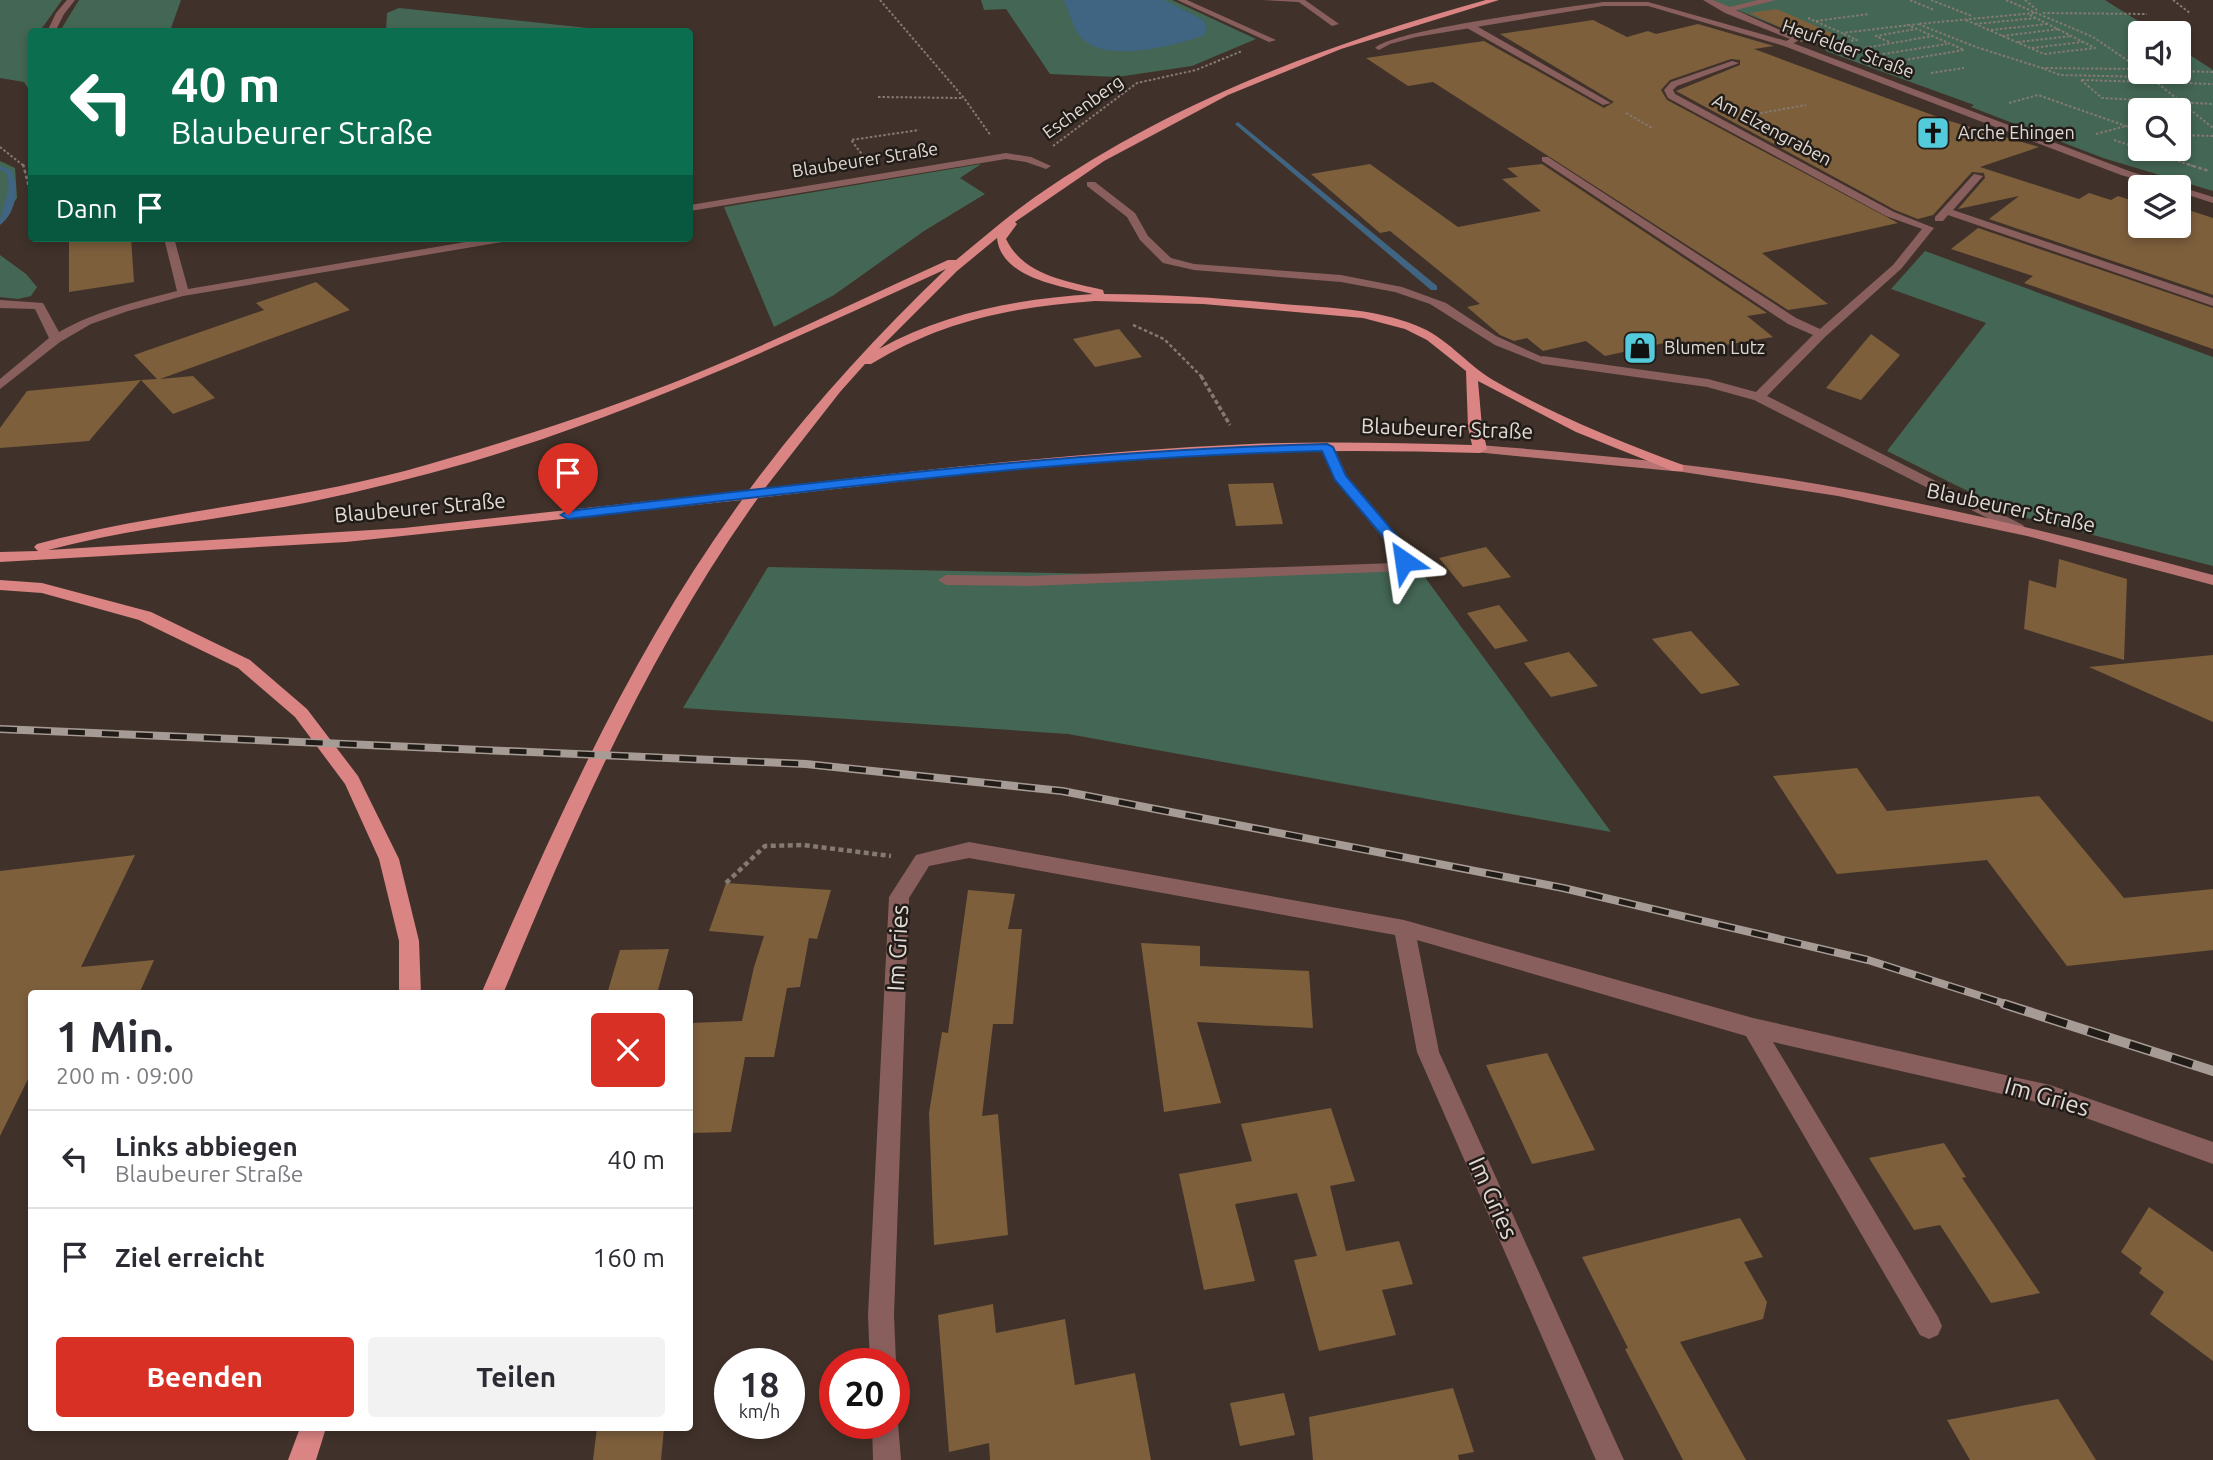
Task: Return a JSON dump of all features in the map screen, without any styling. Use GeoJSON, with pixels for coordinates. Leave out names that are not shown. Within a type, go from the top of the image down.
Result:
{"type":"FeatureCollection","features":[{"type":"Feature","properties":{"kind":"main road"},"geometry":{"type":"LineString","coordinates":[[494,990],[603,743],[645,665],[721,542],[787,448],[852,369],[902,315],[1017,215],[1126,144],[1251,81],[1387,31],[1494,0]]}},
{"type":"Feature","properties":{"kind":"main road"},"geometry":{"type":"LineString","coordinates":[[1017,215],[1001,239],[1005,253],[1018,266],[1046,277],[1114,295]]}},
{"type":"Feature","properties":{"kind":"main road"},"geometry":{"type":"LineString","coordinates":[[3,557],[87,535],[270,505],[440,465],[579,421],[706,374],[971,253]]}},
{"type":"Feature","properties":{"kind":"main road"},"geometry":{"type":"LineString","coordinates":[[852,369],[938,325],[984,311],[1030,303],[1114,295],[1363,314],[1393,321],[1421,332],[1451,351],[1471,373],[1581,432],[1678,468]]}},
{"type":"Feature","properties":{"kind":"main road"},"geometry":{"type":"LineString","coordinates":[[1471,373],[1475,427],[1480,449]]}},
{"type":"Feature","properties":{"kind":"main road","name":"Blaubeurer Straße"},"geometry":{"type":"LineString","coordinates":[[3,557],[256,544],[460,527],[945,472],[1240,449],[1480,449]]}},
{"type":"Feature","properties":{"kind":"main road"},"geometry":{"type":"LineString","coordinates":[[0,585],[42,588],[145,616],[244,664],[301,713],[352,781],[389,859],[409,941],[410,990]]}},
{"type":"Feature","properties":{"kind":"main road"},"geometry":{"type":"LineString","coordinates":[[302,1460],[312,1431]]}},
{"type":"Feature","properties":{"kind":"street"},"geometry":{"type":"LineString","coordinates":[[53,28],[71,0]]}},
{"type":"Feature","properties":{"kind":"street"},"geometry":{"type":"LineString","coordinates":[[1181,0],[1272,40]]}},
{"type":"Feature","properties":{"kind":"street"},"geometry":{"type":"LineString","coordinates":[[1265,0],[1299,0],[1335,24]]}},
{"type":"Feature","properties":{"kind":"street"},"geometry":{"type":"LineString","coordinates":[[1707,0],[1796,39],[1787,44]]}},
{"type":"Feature","properties":{"kind":"street"},"geometry":{"type":"LineString","coordinates":[[1728,11],[1741,5],[1772,0]]}},
{"type":"Feature","properties":{"kind":"street","name":"Heufelder Straße"},"geometry":{"type":"LineString","coordinates":[[1379,48],[1416,35],[1603,4],[1648,4],[1787,44],[2132,175]]}},
{"type":"Feature","properties":{"kind":"street"},"geometry":{"type":"LineString","coordinates":[[1469,26],[1606,103]]}},
{"type":"Feature","properties":{"kind":"street","name":"Am Elzengraben"},"geometry":{"type":"LineString","coordinates":[[1735,63],[1674,84],[1668,90],[1671,96],[1890,214],[1928,228]]}},
{"type":"Feature","properties":{"kind":"street","name":"Blaubeurer Straße"},"geometry":{"type":"LineString","coordinates":[[693,207],[1006,156],[1027,159],[1046,166]]}},
{"type":"Feature","properties":{"kind":"street"},"geometry":{"type":"LineString","coordinates":[[1545,159],[1792,321],[1821,334]]}},
{"type":"Feature","properties":{"kind":"street"},"geometry":{"type":"LineString","coordinates":[[1759,397],[1821,334],[1897,267],[1928,228],[1978,176]]}},
{"type":"Feature","properties":{"kind":"street"},"geometry":{"type":"LineString","coordinates":[[1091,184],[1131,215],[1144,238],[1167,261],[1194,267],[1360,281],[1391,288],[1449,308],[1507,347],[1543,360],[1708,383],[1759,397],[2018,528]]}},
{"type":"Feature","properties":{"kind":"street"},"geometry":{"type":"LineString","coordinates":[[2191,193],[2213,200]]}},
{"type":"Feature","properties":{"kind":"street"},"geometry":{"type":"LineString","coordinates":[[1947,211],[2213,302]]}},
{"type":"Feature","properties":{"kind":"street"},"geometry":{"type":"LineString","coordinates":[[170,242],[183,293]]}},
{"type":"Feature","properties":{"kind":"street"},"geometry":{"type":"LineString","coordinates":[[0,385],[56,339],[87,321],[124,308],[183,293],[484,242]]}},
{"type":"Feature","properties":{"kind":"street"},"geometry":{"type":"LineString","coordinates":[[0,304],[39,306],[56,339]]}},
{"type":"Feature","properties":{"kind":"street"},"geometry":{"type":"LineString","coordinates":[[946,580],[1043,580],[1399,568],[1404,561],[1404,553],[1340,477],[1327,447]]}},
{"type":"Feature","properties":{"kind":"street","name":"Blaubeurer Straße"},"geometry":{"type":"LineString","coordinates":[[1480,449],[1678,468],[1860,497],[2018,528],[2213,580]]}},
{"type":"Feature","properties":{"kind":"street","name":"Im Gries"},"geometry":{"type":"LineString","coordinates":[[882,1348],[881,1315],[899,897],[923,860],[969,850],[1404,928],[1753,1028],[2050,1095],[2213,1153]]}},
{"type":"Feature","properties":{"kind":"street","name":"Im Gries"},"geometry":{"type":"LineString","coordinates":[[1404,928],[1428,1052],[1610,1460]]}},
{"type":"Feature","properties":{"kind":"street"},"geometry":{"type":"LineString","coordinates":[[1753,1028],[1930,1326]]}},
{"type":"Feature","properties":{"kind":"street"},"geometry":{"type":"LineString","coordinates":[[886,1439],[887,1460]]}},
{"type":"Feature","properties":{"kind":"path"},"geometry":{"type":"LineString","coordinates":[[880,0],[964,98],[1006,156]]}},
{"type":"Feature","properties":{"kind":"path"},"geometry":{"type":"LineString","coordinates":[[1910,0],[1934,10]]}},
{"type":"Feature","properties":{"kind":"path"},"geometry":{"type":"LineString","coordinates":[[1931,0],[1975,18]]}},
{"type":"Feature","properties":{"kind":"path"},"geometry":{"type":"LineString","coordinates":[[2006,0],[2100,41],[2128,61]]}},
{"type":"Feature","properties":{"kind":"path"},"geometry":{"type":"LineString","coordinates":[[2025,0],[2041,13]]}},
{"type":"Feature","properties":{"kind":"path"},"geometry":{"type":"LineString","coordinates":[[2173,0],[2190,13]]}},
{"type":"Feature","properties":{"kind":"path"},"geometry":{"type":"LineString","coordinates":[[1964,19],[2044,54],[2095,48],[2024,12]]}},
{"type":"Feature","properties":{"kind":"path"},"geometry":{"type":"LineString","coordinates":[[1805,17],[1842,33],[2024,12],[2147,14]]}},
{"type":"Feature","properties":{"kind":"path"},"geometry":{"type":"LineString","coordinates":[[1815,21],[1869,14]]}},
{"type":"Feature","properties":{"kind":"path"},"geometry":{"type":"LineString","coordinates":[[1974,24],[2036,18]]}},
{"type":"Feature","properties":{"kind":"path"},"geometry":{"type":"LineString","coordinates":[[1895,61],[1964,50],[1906,24]]}},
{"type":"Feature","properties":{"kind":"path"},"geometry":{"type":"LineString","coordinates":[[1918,24],[2060,75],[2128,77]]}},
{"type":"Feature","properties":{"kind":"path"},"geometry":{"type":"LineString","coordinates":[[1987,30],[2049,24]]}},
{"type":"Feature","properties":{"kind":"path"},"geometry":{"type":"LineString","coordinates":[[1892,43],[1876,36],[1916,29]]}},
{"type":"Feature","properties":{"kind":"path"},"geometry":{"type":"LineString","coordinates":[[2001,36],[2060,29]]}},
{"type":"Feature","properties":{"kind":"path"},"geometry":{"type":"LineString","coordinates":[[1860,48],[1933,36]]}},
{"type":"Feature","properties":{"kind":"path"},"geometry":{"type":"LineString","coordinates":[[2015,42],[2072,36]]}},
{"type":"Feature","properties":{"kind":"path"},"geometry":{"type":"LineString","coordinates":[[2029,48],[2083,42]]}},
{"type":"Feature","properties":{"kind":"path"},"geometry":{"type":"LineString","coordinates":[[1877,55],[1950,44]]}},
{"type":"Feature","properties":{"kind":"path"},"geometry":{"type":"LineString","coordinates":[[2042,68],[2128,70]]}},
{"type":"Feature","properties":{"kind":"path","name":"Eschenberg"},"geometry":{"type":"LineString","coordinates":[[1027,159],[1053,146],[1137,83],[1196,70]]}},
{"type":"Feature","properties":{"kind":"path"},"geometry":{"type":"LineString","coordinates":[[2191,71],[2213,72]]}},
{"type":"Feature","properties":{"kind":"path"},"geometry":{"type":"LineString","coordinates":[[2128,81],[2081,80],[2102,98],[2128,99]]}},
{"type":"Feature","properties":{"kind":"path"},"geometry":{"type":"LineString","coordinates":[[2191,83],[2213,83]]}},
{"type":"Feature","properties":{"kind":"path"},"geometry":{"type":"LineString","coordinates":[[2158,84],[2177,98]]}},
{"type":"Feature","properties":{"kind":"path"},"geometry":{"type":"LineString","coordinates":[[2021,107],[2008,102],[2038,94],[2126,126]]}},
{"type":"Feature","properties":{"kind":"path"},"geometry":{"type":"LineString","coordinates":[[878,96],[964,98]]}},
{"type":"Feature","properties":{"kind":"path"},"geometry":{"type":"LineString","coordinates":[[2191,103],[2213,104]]}},
{"type":"Feature","properties":{"kind":"path"},"geometry":{"type":"LineString","coordinates":[[1718,121],[1806,105]]}},
{"type":"Feature","properties":{"kind":"path"},"geometry":{"type":"LineString","coordinates":[[2191,110],[2213,128]]}},
{"type":"Feature","properties":{"kind":"path"},"geometry":{"type":"LineString","coordinates":[[2126,126],[2094,133],[2213,172]]}},
{"type":"Feature","properties":{"kind":"path"},"geometry":{"type":"LineString","coordinates":[[880,176],[850,139],[919,130]]}},
{"type":"Feature","properties":{"kind":"path"},"geometry":{"type":"LineString","coordinates":[[2191,135],[2213,136]]}},
{"type":"Feature","properties":{"kind":"path"},"geometry":{"type":"LineString","coordinates":[[0,146],[24,165],[28,182]]}},
{"type":"Feature","properties":{"kind":"path"},"geometry":{"type":"LineString","coordinates":[[1124,325],[1135,325],[1160,335],[1195,369],[1220,400],[1240,449]]}},
{"type":"Feature","properties":{"kind":"path"},"geometry":{"type":"LineString","coordinates":[[726,883],[765,846],[803,845],[923,860]]}},
{"type":"Feature","properties":{"kind":"green space"},"geometry":{"type":"Polygon","coordinates":[[[0,0],[62,0],[42,28],[28,28],[28,88],[24,82],[0,78],[0,0]]]}},
{"type":"Feature","properties":{"kind":"green space"},"geometry":{"type":"Polygon","coordinates":[[[79,0],[181,0],[171,28],[62,28],[79,0]]]}},
{"type":"Feature","properties":{"kind":"green space"},"geometry":{"type":"Polygon","coordinates":[[[981,0],[1172,0],[1256,39],[1192,66],[1117,77],[1050,74],[1006,9],[984,10],[981,0]]]}},
{"type":"Feature","properties":{"kind":"green space"},"geometry":{"type":"Polygon","coordinates":[[[1712,0],[2105,0],[2138,21],[2128,21],[2128,84],[2191,84],[2191,56],[2213,70],[2213,191],[2191,184],[2191,175],[2160,175],[2103,158],[1971,107],[1974,105],[1828,52],[1807,38],[1712,0]]]}},
{"type":"Feature","properties":{"kind":"green space"},"geometry":{"type":"Polygon","coordinates":[[[399,8],[588,28],[386,28],[387,13],[399,8]]]}},
{"type":"Feature","properties":{"kind":"green space"},"geometry":{"type":"Polygon","coordinates":[[[0,161],[15,168],[17,198],[0,223],[0,161]]]}},
{"type":"Feature","properties":{"kind":"green space"},"geometry":{"type":"Polygon","coordinates":[[[981,164],[960,178],[985,194],[924,231],[834,295],[774,327],[724,207],[981,164]]]}},
{"type":"Feature","properties":{"kind":"green space"},"geometry":{"type":"Polygon","coordinates":[[[1925,251],[2213,357],[2213,566],[2016,515],[1887,451],[1986,323],[1891,289],[1925,251]]]}},
{"type":"Feature","properties":{"kind":"green space"},"geometry":{"type":"Polygon","coordinates":[[[0,255],[26,274],[37,287],[31,296],[18,299],[0,297],[0,255]]]}},
{"type":"Feature","properties":{"kind":"green space"},"geometry":{"type":"Polygon","coordinates":[[[1416,565],[1611,832],[1068,734],[683,708],[768,567],[1150,575],[1416,565]]]}},
{"type":"Feature","properties":{"kind":"water"},"geometry":{"type":"Polygon","coordinates":[[[1064,0],[1164,0],[1203,20],[1207,27],[1204,35],[1158,48],[1120,51],[1103,49],[1089,44],[1079,35],[1064,0]]]}},
{"type":"Feature","properties":{"kind":"building"},"geometry":{"type":"Polygon","coordinates":[[[1777,9],[1839,36],[1800,42],[1801,37],[1749,13],[1777,9]]]}},
{"type":"Feature","properties":{"kind":"building"},"geometry":{"type":"Polygon","coordinates":[[[1593,20],[1627,37],[1648,31],[1656,34],[1698,24],[1774,46],[1754,49],[1946,120],[2039,147],[1980,167],[2079,199],[2089,193],[2111,200],[2118,196],[2128,199],[2128,238],[2191,238],[2191,211],[2213,218],[2213,295],[1989,219],[2019,196],[1958,209],[1985,178],[1984,173],[1972,172],[1933,215],[1918,219],[1895,210],[1676,91],[1740,65],[1740,60],[1731,59],[1670,80],[1661,90],[1667,100],[1898,223],[1762,253],[1828,304],[1788,310],[1433,82],[1408,86],[1366,58],[1484,41],[1604,108],[1614,102],[1500,34],[1593,20]]]}},
{"type":"Feature","properties":{"kind":"building"},"geometry":{"type":"Polygon","coordinates":[[[1370,164],[1458,227],[1541,211],[1502,179],[1518,177],[1507,168],[1542,164],[1767,313],[1747,316],[1773,337],[1678,353],[1664,343],[1605,356],[1586,341],[1543,351],[1527,338],[1514,341],[1500,335],[1467,307],[1480,304],[1390,231],[1380,233],[1311,174],[1370,164]]]}},
{"type":"Feature","properties":{"kind":"building"},"geometry":{"type":"Polygon","coordinates":[[[1978,228],[2213,308],[2213,349],[2024,283],[2033,276],[1951,249],[1978,228]]]}},
{"type":"Feature","properties":{"kind":"building"},"geometry":{"type":"Polygon","coordinates":[[[69,242],[131,242],[134,282],[69,292],[69,242]]]}},
{"type":"Feature","properties":{"kind":"building"},"geometry":{"type":"Polygon","coordinates":[[[316,282],[350,310],[160,379],[193,376],[215,398],[173,414],[141,380],[157,379],[134,355],[264,310],[256,303],[316,282]]]}},
{"type":"Feature","properties":{"kind":"building"},"geometry":{"type":"Polygon","coordinates":[[[1119,329],[1142,357],[1095,367],[1073,339],[1119,329]]]}},
{"type":"Feature","properties":{"kind":"building"},"geometry":{"type":"Polygon","coordinates":[[[1871,334],[1900,355],[1861,400],[1826,388],[1871,334]]]}},
{"type":"Feature","properties":{"kind":"building"},"geometry":{"type":"Polygon","coordinates":[[[141,380],[89,441],[0,448],[0,428],[27,391],[141,380]]]}},
{"type":"Feature","properties":{"kind":"building"},"geometry":{"type":"Polygon","coordinates":[[[1273,483],[1283,524],[1236,526],[1228,484],[1273,483]]]}},
{"type":"Feature","properties":{"kind":"building"},"geometry":{"type":"Polygon","coordinates":[[[1486,547],[1511,577],[1463,587],[1439,558],[1486,547]]]}},
{"type":"Feature","properties":{"kind":"building"},"geometry":{"type":"Polygon","coordinates":[[[2059,559],[2127,579],[2124,660],[2024,629],[2029,580],[2056,588],[2059,559]]]}},
{"type":"Feature","properties":{"kind":"building"},"geometry":{"type":"Polygon","coordinates":[[[1499,605],[1528,641],[1495,649],[1467,613],[1499,605]]]}},
{"type":"Feature","properties":{"kind":"building"},"geometry":{"type":"Polygon","coordinates":[[[1691,631],[1740,685],[1701,694],[1652,639],[1691,631]]]}},
{"type":"Feature","properties":{"kind":"building"},"geometry":{"type":"Polygon","coordinates":[[[1569,652],[1598,686],[1551,697],[1524,663],[1569,652]]]}},
{"type":"Feature","properties":{"kind":"building"},"geometry":{"type":"Polygon","coordinates":[[[2213,655],[2213,722],[2089,667],[2213,655]]]}},
{"type":"Feature","properties":{"kind":"building"},"geometry":{"type":"Polygon","coordinates":[[[1857,768],[1887,811],[2039,796],[2124,898],[2213,889],[2213,950],[2067,966],[1987,860],[1837,874],[1773,776],[1857,768]]]}},
{"type":"Feature","properties":{"kind":"building"},"geometry":{"type":"Polygon","coordinates":[[[135,855],[81,967],[154,960],[141,990],[28,990],[28,1079],[0,1136],[0,871],[135,855]]]}},
{"type":"Feature","properties":{"kind":"building"},"geometry":{"type":"Polygon","coordinates":[[[726,883],[831,890],[817,939],[809,938],[800,987],[787,988],[774,1057],[745,1057],[731,1132],[693,1133],[693,1023],[742,1021],[764,936],[709,931],[726,883]]]}},
{"type":"Feature","properties":{"kind":"building"},"geometry":{"type":"Polygon","coordinates":[[[968,890],[1015,894],[1008,929],[1022,929],[1013,1024],[993,1024],[982,1116],[998,1114],[1008,1235],[934,1245],[929,1113],[942,1032],[948,1033],[968,890]]]}},
{"type":"Feature","properties":{"kind":"building"},"geometry":{"type":"Polygon","coordinates":[[[1141,943],[1200,946],[1200,966],[1309,971],[1313,1028],[1197,1022],[1221,1103],[1164,1112],[1141,943]]]}},
{"type":"Feature","properties":{"kind":"building"},"geometry":{"type":"Polygon","coordinates":[[[669,949],[658,990],[608,990],[620,950],[669,949]]]}},
{"type":"Feature","properties":{"kind":"building"},"geometry":{"type":"Polygon","coordinates":[[[1547,1053],[1595,1150],[1532,1164],[1486,1065],[1547,1053]]]}},
{"type":"Feature","properties":{"kind":"building"},"geometry":{"type":"Polygon","coordinates":[[[1331,1108],[1355,1181],[1330,1186],[1346,1251],[1399,1241],[1413,1284],[1382,1290],[1396,1335],[1319,1351],[1294,1260],[1317,1256],[1297,1193],[1235,1204],[1255,1281],[1204,1290],[1179,1174],[1252,1161],[1241,1124],[1331,1108]]]}},
{"type":"Feature","properties":{"kind":"building"},"geometry":{"type":"Polygon","coordinates":[[[1944,1143],[1966,1177],[1962,1178],[2040,1293],[1991,1303],[1940,1225],[1914,1230],[1869,1158],[1944,1143]]]}},
{"type":"Feature","properties":{"kind":"building"},"geometry":{"type":"Polygon","coordinates":[[[2149,1207],[2213,1252],[2213,1361],[2150,1314],[2164,1292],[2139,1273],[2142,1268],[2121,1252],[2149,1207]]]}},
{"type":"Feature","properties":{"kind":"building"},"geometry":{"type":"Polygon","coordinates":[[[1740,1218],[1763,1257],[1744,1262],[1767,1302],[1763,1319],[1680,1342],[1746,1460],[1683,1460],[1625,1349],[1628,1348],[1582,1257],[1740,1218]]]}},
{"type":"Feature","properties":{"kind":"building"},"geometry":{"type":"Polygon","coordinates":[[[993,1304],[996,1333],[1065,1319],[1075,1385],[1135,1373],[1151,1460],[990,1460],[989,1443],[949,1452],[938,1315],[993,1304]]]}},
{"type":"Feature","properties":{"kind":"building"},"geometry":{"type":"Polygon","coordinates":[[[1453,1388],[1474,1452],[1458,1455],[1459,1460],[1313,1460],[1309,1417],[1453,1388]]]}},
{"type":"Feature","properties":{"kind":"building"},"geometry":{"type":"Polygon","coordinates":[[[1284,1393],[1295,1435],[1240,1446],[1230,1403],[1284,1393]]]}},
{"type":"Feature","properties":{"kind":"building"},"geometry":{"type":"Polygon","coordinates":[[[2058,1399],[2096,1460],[1970,1460],[1947,1420],[2058,1399]]]}},
{"type":"Feature","properties":{"kind":"building"},"geometry":{"type":"Polygon","coordinates":[[[597,1431],[664,1431],[661,1460],[593,1460],[597,1431]]]}},
{"type":"Feature","properties":{"kind":"waterway"},"geometry":{"type":"LineString","coordinates":[[1238,124],[1434,288]]}},
{"type":"Feature","properties":{"kind":"waterway"},"geometry":{"type":"LineString","coordinates":[[0,168],[9,171],[13,184],[10,204],[0,223]]}},
{"type":"Feature","properties":{"kind":"railway"},"geometry":{"type":"LineString","coordinates":[[0,729],[806,764],[1062,791],[1563,888],[1868,960],[2009,1005]]}},
{"type":"Feature","properties":{"kind":"railway"},"geometry":{"type":"LineString","coordinates":[[2004,1004],[2213,1071]]}},
{"type":"Feature","properties":{"kind":"place","name":"Arche Ehingen"},"geometry":{"type":"Point","coordinates":[1933,133]}},
{"type":"Feature","properties":{"kind":"place","name":"Blumen Lutz"},"geometry":{"type":"Point","coordinates":[1640,348]}},
{"type":"Feature","properties":{"kind":"route"},"geometry":{"type":"LineString","coordinates":[[568,515],[945,472],[1217,450],[1327,447],[1340,477],[1404,553],[1404,561]]}}]}
